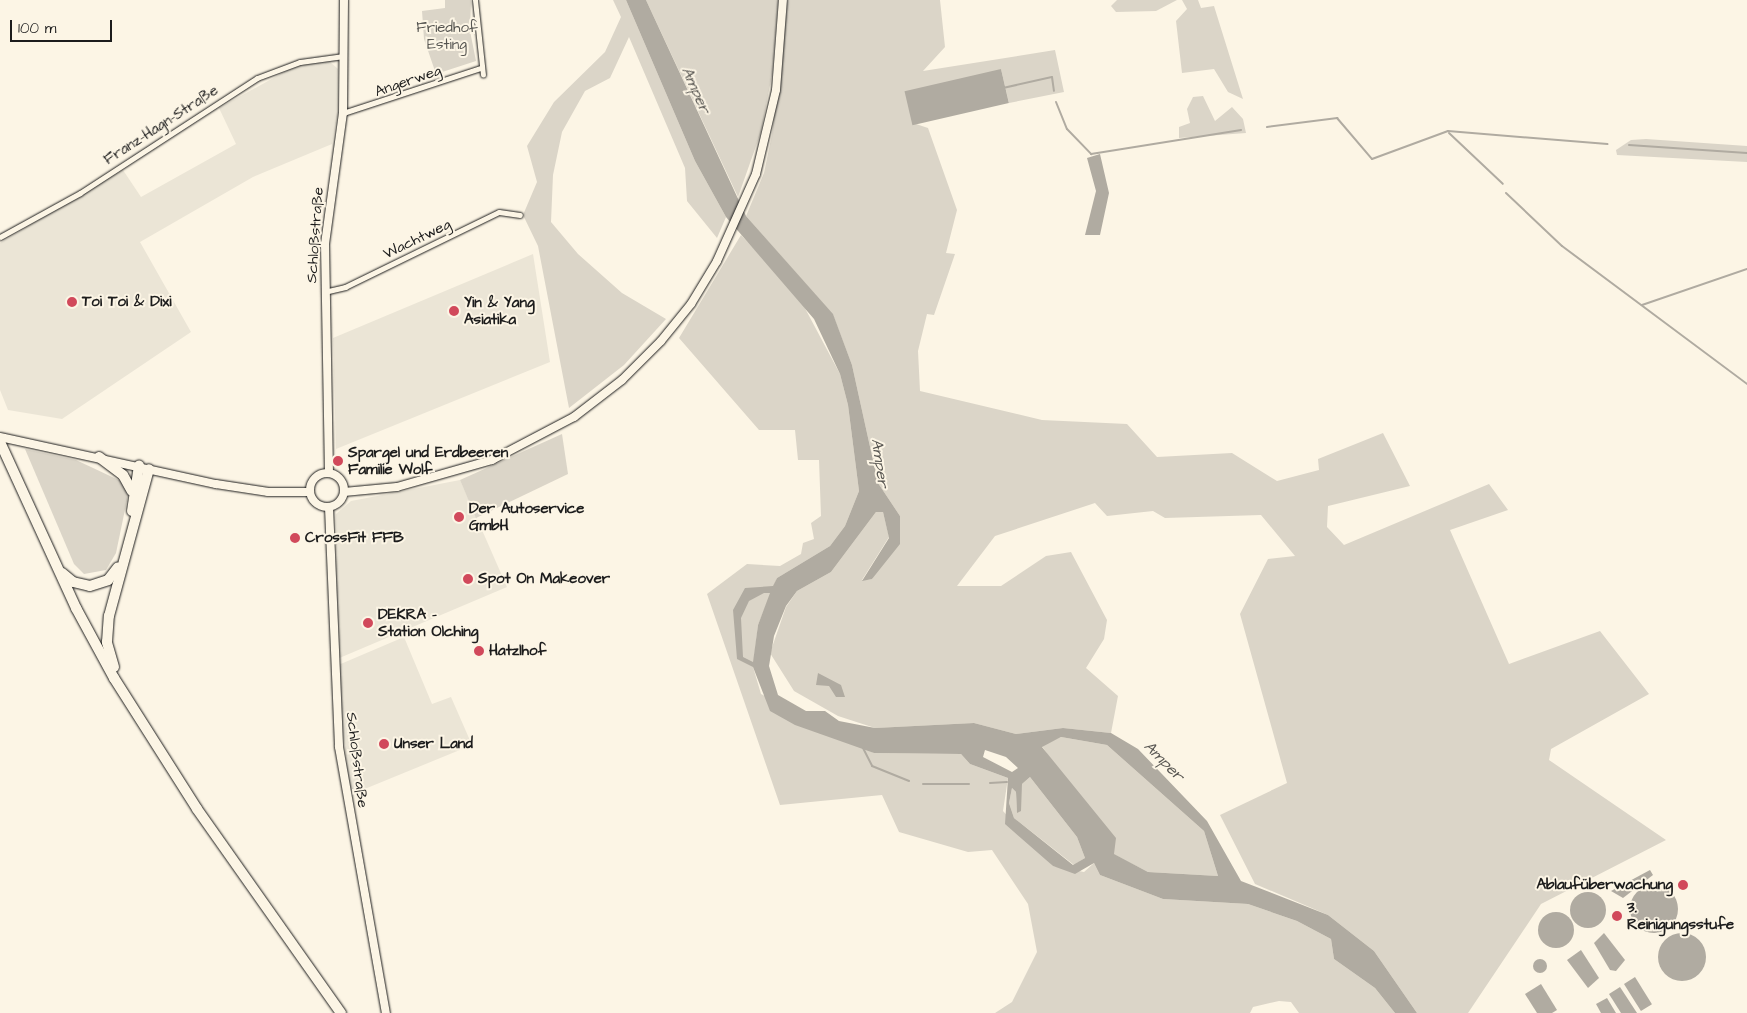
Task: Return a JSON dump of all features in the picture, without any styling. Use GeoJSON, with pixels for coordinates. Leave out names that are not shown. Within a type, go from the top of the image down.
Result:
{"type":"FeatureCollection","features":[{"type":"Feature","properties":{"kind":"highway"},"geometry":{"type":"LineString","coordinates":[[0,442],[59,570],[114,678],[197,809],[341,1013]]}},
{"type":"Feature","properties":{"kind":"highway"},"geometry":{"type":"LineString","coordinates":[[99,457],[123,475],[132,491]]}},
{"type":"Feature","properties":{"kind":"highway"},"geometry":{"type":"LineString","coordinates":[[114,678],[107,633],[120,564],[144,468]]}},
{"type":"Feature","properties":{"kind":"highway"},"geometry":{"type":"LineString","coordinates":[[132,519],[132,491],[144,468]]}},
{"type":"Feature","properties":{"kind":"highway"},"geometry":{"type":"LineString","coordinates":[[59,570],[73,582],[90,586],[108,580],[120,564]]}},
{"type":"Feature","properties":{"kind":"main road","name":"Schloßstraße"},"geometry":{"type":"LineString","coordinates":[[329,473],[324,292],[328,210],[343,113],[344,0]]}},
{"type":"Feature","properties":{"kind":"main road"},"geometry":{"type":"LineString","coordinates":[[344,492],[397,487],[442,476],[492,460],[574,417],[622,380],[661,341],[692,304],[730,236],[748,194],[776,90],[783,0]]}},
{"type":"Feature","properties":{"kind":"main road"},"geometry":{"type":"LineString","coordinates":[[0,437],[268,492],[310,492]]}},
{"type":"Feature","properties":{"kind":"main road"},"geometry":{"type":"LineString","coordinates":[[329,473],[342,481],[344,492],[340,502],[329,508],[314,502],[310,492],[315,478],[329,473]]}},
{"type":"Feature","properties":{"kind":"main road","name":"Schloßstraße"},"geometry":{"type":"LineString","coordinates":[[329,508],[339,747],[386,1013]]}},
{"type":"Feature","properties":{"kind":"street"},"geometry":{"type":"LineString","coordinates":[[475,0],[483,75]]}},
{"type":"Feature","properties":{"kind":"street","name":"Franz-Hagn-Straße"},"geometry":{"type":"LineString","coordinates":[[0,237],[80,193],[257,78],[300,62],[344,56]]}},
{"type":"Feature","properties":{"kind":"street","name":"Angerweg"},"geometry":{"type":"LineString","coordinates":[[343,113],[481,68]]}},
{"type":"Feature","properties":{"kind":"street","name":"Wachtweg"},"geometry":{"type":"LineString","coordinates":[[324,292],[346,287],[498,212],[520,215]]}},
{"type":"Feature","properties":{"kind":"shaded area"},"geometry":{"type":"Polygon","coordinates":[[[626,0],[646,0],[746,216],[833,314],[852,365],[878,483],[900,516],[900,544],[872,579],[862,581],[889,538],[883,512],[876,512],[831,572],[797,591],[786,606],[774,636],[769,666],[778,695],[806,711],[825,711],[839,721],[875,728],[974,723],[1016,734],[1063,728],[1111,733],[1138,749],[1207,821],[1241,881],[1328,915],[1374,951],[1417,1013],[1395,1013],[1375,988],[1334,959],[1331,939],[1297,921],[1248,904],[1163,899],[1100,875],[1094,863],[1075,874],[1053,866],[1005,824],[1008,778],[970,764],[961,754],[874,753],[795,725],[770,711],[753,667],[737,659],[733,610],[745,588],[773,586],[777,578],[830,546],[845,526],[859,491],[848,405],[840,374],[814,319],[726,217],[695,161],[626,0]],[[764,593],[749,601],[741,618],[743,657],[753,662],[758,625],[770,593],[764,593]],[[1061,737],[1042,747],[1116,838],[1114,854],[1148,872],[1218,876],[1204,831],[1107,745],[1061,737]],[[985,750],[983,757],[1012,772],[1018,768],[1006,757],[985,750]],[[1030,777],[1022,784],[1021,811],[1017,813],[1016,792],[1012,788],[1009,803],[1014,818],[1073,865],[1085,858],[1077,837],[1030,777]]]}},
{"type":"Feature","properties":{"kind":"shaded area"},"geometry":{"type":"Polygon","coordinates":[[[329,61],[338,69],[338,112],[332,144],[253,177],[140,242],[191,332],[62,419],[8,410],[0,390],[0,243],[123,170],[141,197],[236,144],[219,108],[295,66],[329,61]]]}},
{"type":"Feature","properties":{"kind":"shaded area"},"geometry":{"type":"Polygon","coordinates":[[[1001,69],[1009,103],[912,125],[905,91],[1001,69]]]}},
{"type":"Feature","properties":{"kind":"shaded area"},"geometry":{"type":"Polygon","coordinates":[[[1100,154],[1109,193],[1100,235],[1085,235],[1096,191],[1087,158],[1100,154]]]}},
{"type":"Feature","properties":{"kind":"shaded area"},"geometry":{"type":"Polygon","coordinates":[[[533,254],[550,362],[336,449],[333,338],[533,254]]]}},
{"type":"Feature","properties":{"kind":"shaded area"},"geometry":{"type":"Polygon","coordinates":[[[460,480],[507,587],[337,659],[336,514],[351,501],[460,480]]]}},
{"type":"Feature","properties":{"kind":"shaded area"},"geometry":{"type":"Polygon","coordinates":[[[404,637],[432,704],[451,697],[472,745],[350,795],[336,666],[404,637]]]}},
{"type":"Feature","properties":{"kind":"shaded area"},"geometry":{"type":"Polygon","coordinates":[[[818,673],[841,685],[845,697],[836,697],[829,686],[816,685],[818,673]]]}},
{"type":"Feature","properties":{"kind":"shaded area"},"geometry":{"type":"Polygon","coordinates":[[[1650,870],[1653,875],[1623,898],[1611,891],[1650,870]]]}},
{"type":"Feature","properties":{"kind":"shaded area"},"geometry":{"type":"Polygon","coordinates":[[[1649,885],[1659,885],[1671,892],[1678,904],[1678,914],[1671,926],[1659,933],[1649,933],[1641,929],[1634,922],[1630,914],[1630,904],[1634,896],[1641,889],[1649,885]]]}},
{"type":"Feature","properties":{"kind":"shaded area"},"geometry":{"type":"Polygon","coordinates":[[[1588,892],[1601,897],[1606,910],[1601,923],[1588,928],[1575,923],[1570,910],[1575,897],[1588,892]]]}},
{"type":"Feature","properties":{"kind":"shaded area"},"geometry":{"type":"Polygon","coordinates":[[[1556,912],[1569,917],[1574,930],[1569,943],[1556,948],[1543,943],[1538,930],[1543,917],[1556,912]]]}},
{"type":"Feature","properties":{"kind":"shaded area"},"geometry":{"type":"Polygon","coordinates":[[[1604,933],[1625,960],[1616,971],[1610,970],[1594,943],[1604,933]]]}},
{"type":"Feature","properties":{"kind":"shaded area"},"geometry":{"type":"Polygon","coordinates":[[[1677,933],[1687,933],[1699,940],[1706,952],[1706,962],[1699,974],[1687,981],[1677,981],[1669,977],[1662,970],[1658,962],[1658,952],[1662,944],[1669,937],[1677,933]]]}},
{"type":"Feature","properties":{"kind":"shaded area"},"geometry":{"type":"Polygon","coordinates":[[[1581,950],[1599,978],[1588,988],[1567,960],[1581,950]]]}},
{"type":"Feature","properties":{"kind":"shaded area"},"geometry":{"type":"Polygon","coordinates":[[[1540,959],[1545,961],[1547,966],[1545,971],[1540,973],[1535,971],[1533,966],[1535,961],[1540,959]]]}},
{"type":"Feature","properties":{"kind":"shaded area"},"geometry":{"type":"Polygon","coordinates":[[[1635,977],[1652,1004],[1641,1011],[1624,984],[1635,977]]]}},
{"type":"Feature","properties":{"kind":"shaded area"},"geometry":{"type":"Polygon","coordinates":[[[1541,984],[1557,1010],[1552,1013],[1537,1013],[1525,994],[1541,984]]]}},
{"type":"Feature","properties":{"kind":"shaded area"},"geometry":{"type":"Polygon","coordinates":[[[1620,987],[1637,1013],[1621,1013],[1609,994],[1620,987]]]}},
{"type":"Feature","properties":{"kind":"shaded area"},"geometry":{"type":"Polygon","coordinates":[[[1607,998],[1616,1013],[1601,1013],[1596,1004],[1607,998]]]}},
{"type":"Feature","properties":{"kind":"green space","name":"Friedhof Esting"},"geometry":{"type":"Polygon","coordinates":[[[445,0],[471,0],[470,31],[476,61],[436,74],[424,39],[422,11],[445,8],[445,0]]]}},
{"type":"Feature","properties":{"kind":"green space"},"geometry":{"type":"Polygon","coordinates":[[[613,0],[626,0],[695,161],[726,217],[717,238],[687,201],[685,168],[629,37],[610,78],[585,91],[562,132],[553,175],[551,222],[578,254],[622,293],[666,319],[624,365],[569,408],[538,246],[523,215],[537,182],[527,146],[554,102],[605,52],[621,17],[613,0]]]}},
{"type":"Feature","properties":{"kind":"green space"},"geometry":{"type":"Polygon","coordinates":[[[646,0],[778,0],[772,75],[761,132],[738,197],[646,0]]]}},
{"type":"Feature","properties":{"kind":"green space"},"geometry":{"type":"Polygon","coordinates":[[[788,0],[940,0],[945,47],[923,71],[1055,50],[1064,92],[1009,103],[1001,69],[913,123],[928,128],[957,210],[946,253],[955,254],[934,315],[927,314],[918,351],[920,391],[1042,420],[1127,424],[1157,457],[1232,453],[1277,481],[1319,470],[1318,459],[1383,433],[1410,486],[1328,506],[1327,527],[1344,545],[1489,484],[1508,510],[1450,530],[1509,664],[1600,631],[1649,694],[1551,749],[1549,760],[1666,840],[1541,904],[1468,1013],[1417,1013],[1374,951],[1328,915],[1255,884],[1220,815],[1287,783],[1240,614],[1268,559],[1295,556],[1261,515],[1165,518],[1153,511],[1107,516],[1095,503],[995,536],[957,586],[1001,586],[1046,556],[1071,552],[1107,620],[1104,639],[1086,668],[1118,696],[1111,733],[1063,728],[1016,734],[974,723],[875,728],[838,716],[794,691],[770,653],[786,607],[797,591],[831,572],[876,512],[883,512],[889,537],[862,580],[872,579],[900,516],[878,483],[852,365],[833,315],[746,216],[764,173],[772,134],[788,0]]]}},
{"type":"Feature","properties":{"kind":"green space"},"geometry":{"type":"Polygon","coordinates":[[[1117,0],[1177,0],[1156,11],[1116,12],[1111,6],[1117,0]]]}},
{"type":"Feature","properties":{"kind":"green space"},"geometry":{"type":"Polygon","coordinates":[[[1182,0],[1198,0],[1201,8],[1214,6],[1243,99],[1228,92],[1214,69],[1182,73],[1176,21],[1187,9],[1182,0]]]}},
{"type":"Feature","properties":{"kind":"green space"},"geometry":{"type":"Polygon","coordinates":[[[1203,96],[1215,121],[1232,107],[1243,119],[1246,133],[1179,138],[1179,127],[1190,123],[1187,109],[1193,97],[1203,96]]]}},
{"type":"Feature","properties":{"kind":"green space"},"geometry":{"type":"Polygon","coordinates":[[[1646,139],[1747,146],[1747,162],[1617,155],[1616,150],[1631,140],[1646,139]]]}},
{"type":"Feature","properties":{"kind":"green space"},"geometry":{"type":"Polygon","coordinates":[[[741,235],[799,297],[840,374],[848,405],[859,491],[845,526],[830,546],[777,578],[758,625],[753,667],[761,694],[874,753],[961,754],[970,764],[1008,778],[1003,811],[1053,866],[1084,872],[1094,863],[1100,875],[1163,899],[1248,904],[1297,921],[1331,939],[1334,959],[1375,988],[1395,1013],[1299,1013],[1291,1002],[1279,1001],[1253,1007],[1250,1013],[995,1013],[1012,1002],[1037,952],[1028,904],[992,850],[968,852],[899,832],[882,795],[780,805],[707,594],[747,564],[780,566],[801,554],[803,543],[814,539],[811,523],[821,516],[819,460],[798,460],[795,430],[759,430],[679,338],[741,235]]]}},
{"type":"Feature","properties":{"kind":"green space"},"geometry":{"type":"Polygon","coordinates":[[[562,434],[568,474],[476,518],[460,480],[562,434]]]}},
{"type":"Feature","properties":{"kind":"green space"},"geometry":{"type":"Polygon","coordinates":[[[25,449],[76,460],[125,483],[128,495],[116,553],[106,570],[84,574],[74,564],[25,449]]]}},
{"type":"Feature","properties":{"kind":"green space"},"geometry":{"type":"Polygon","coordinates":[[[1061,737],[1107,745],[1204,831],[1218,876],[1148,872],[1113,854],[1042,746],[1061,737]]]}},
{"type":"Feature","properties":{"kind":"green space"},"geometry":{"type":"Polygon","coordinates":[[[1030,777],[1077,837],[1085,858],[1074,865],[1014,818],[1009,803],[1012,788],[1016,792],[1017,812],[1022,784],[1030,777]]]}},
{"type":"Feature","properties":{"kind":"waterway"},"geometry":{"type":"LineString","coordinates":[[1003,88],[1052,77],[1054,91]]}},
{"type":"Feature","properties":{"kind":"waterway"},"geometry":{"type":"LineString","coordinates":[[1056,102],[1067,129],[1091,154],[1241,130]]}},
{"type":"Feature","properties":{"kind":"waterway"},"geometry":{"type":"LineString","coordinates":[[1267,127],[1337,118],[1372,159],[1448,131],[1607,144]]}},
{"type":"Feature","properties":{"kind":"waterway"},"geometry":{"type":"LineString","coordinates":[[1449,133],[1503,184]]}},
{"type":"Feature","properties":{"kind":"waterway"},"geometry":{"type":"LineString","coordinates":[[1629,145],[1747,153]]}},
{"type":"Feature","properties":{"kind":"waterway"},"geometry":{"type":"LineString","coordinates":[[1506,193],[1562,246],[1747,384]]}},
{"type":"Feature","properties":{"kind":"waterway"},"geometry":{"type":"LineString","coordinates":[[1642,305],[1747,269]]}},
{"type":"Feature","properties":{"kind":"waterway"},"geometry":{"type":"LineString","coordinates":[[863,748],[872,766],[909,781]]}},
{"type":"Feature","properties":{"kind":"waterway"},"geometry":{"type":"LineString","coordinates":[[990,783],[1007,782]]}},
{"type":"Feature","properties":{"kind":"waterway"},"geometry":{"type":"LineString","coordinates":[[923,784],[969,784]]}},
{"type":"Feature","properties":{"kind":"place","name":"Toi Toi & Dixi"},"geometry":{"type":"Point","coordinates":[72,302]}},
{"type":"Feature","properties":{"kind":"place","name":"Yin & Yang Asiatika"},"geometry":{"type":"Point","coordinates":[454,311]}},
{"type":"Feature","properties":{"kind":"place","name":"Spargel und Erdbeeren Familie Wolf"},"geometry":{"type":"Point","coordinates":[338,461]}},
{"type":"Feature","properties":{"kind":"place","name":"Der Autoservice GmbH"},"geometry":{"type":"Point","coordinates":[459,517]}},
{"type":"Feature","properties":{"kind":"place","name":"CrossFit FFB"},"geometry":{"type":"Point","coordinates":[295,538]}},
{"type":"Feature","properties":{"kind":"place","name":"Spot On Makeover"},"geometry":{"type":"Point","coordinates":[468,579]}},
{"type":"Feature","properties":{"kind":"place","name":"DEKRA - Station Olching"},"geometry":{"type":"Point","coordinates":[368,623]}},
{"type":"Feature","properties":{"kind":"place","name":"Hatzlhof"},"geometry":{"type":"Point","coordinates":[479,651]}},
{"type":"Feature","properties":{"kind":"place","name":"Unser Land"},"geometry":{"type":"Point","coordinates":[384,744]}},
{"type":"Feature","properties":{"kind":"place","name":"Ablaufüberwachung"},"geometry":{"type":"Point","coordinates":[1683,885]}},
{"type":"Feature","properties":{"kind":"place","name":"3. Reinigungsstufe"},"geometry":{"type":"Point","coordinates":[1617,916]}},
{"type":"Feature","properties":{"kind":"water label","name":"Amper"},"geometry":{"type":"Point","coordinates":[696,90]}},
{"type":"Feature","properties":{"kind":"water label","name":"Amper"},"geometry":{"type":"Point","coordinates":[880,463]}},
{"type":"Feature","properties":{"kind":"water label","name":"Amper"},"geometry":{"type":"Point","coordinates":[1164,761]}}]}
